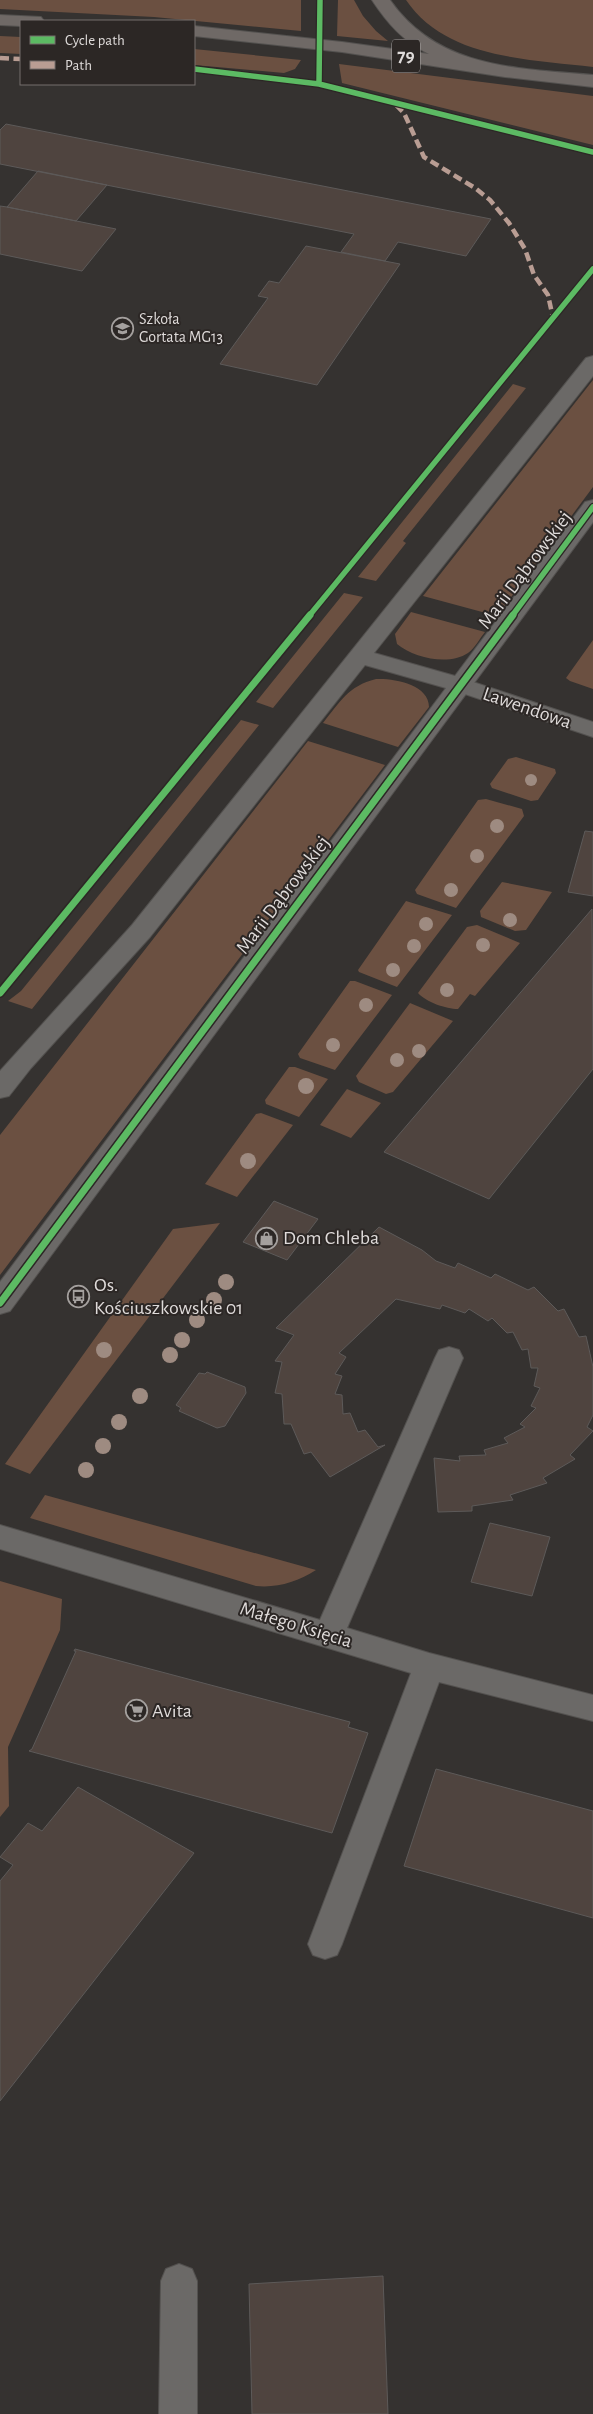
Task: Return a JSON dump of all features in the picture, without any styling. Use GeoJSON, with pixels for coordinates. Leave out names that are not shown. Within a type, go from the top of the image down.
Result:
{"type":"FeatureCollection","features":[{"type":"Feature","properties":{"kind":"main road"},"geometry":{"type":"LineString","coordinates":[[380,0],[396,21],[423,44],[456,60],[492,68]]}},
{"type":"Feature","properties":{"kind":"main road"},"geometry":{"type":"LineString","coordinates":[[0,20],[20,21]]}},
{"type":"Feature","properties":{"kind":"main road","name":"79"},"geometry":{"type":"LineString","coordinates":[[195,31],[342,47],[590,81]]}},
{"type":"Feature","properties":{"kind":"street"},"geometry":{"type":"LineString","coordinates":[[0,1089],[22,1061],[141,932],[593,362]]}},
{"type":"Feature","properties":{"kind":"street","name":"Marii Dąbrowskiej"},"geometry":{"type":"LineString","coordinates":[[0,1303],[593,507]]}},
{"type":"Feature","properties":{"kind":"street","name":"Lawendowa"},"geometry":{"type":"LineString","coordinates":[[360,656],[461,685],[593,730]]}},
{"type":"Feature","properties":{"kind":"street"},"geometry":{"type":"LineString","coordinates":[[329,1634],[449,1358]]}},
{"type":"Feature","properties":{"kind":"street","name":"Małego Księcia"},"geometry":{"type":"LineString","coordinates":[[0,1537],[329,1634],[429,1666],[593,1708]]}},
{"type":"Feature","properties":{"kind":"street"},"geometry":{"type":"LineString","coordinates":[[326,1944],[429,1666]]}},
{"type":"Feature","properties":{"kind":"street"},"geometry":{"type":"LineString","coordinates":[[178,2414],[179,2281]]}},
{"type":"Feature","properties":{"kind":"shaded area"},"geometry":{"type":"Polygon","coordinates":[[[0,0],[301,0],[301,31],[154,17],[0,9],[0,0]]]}},
{"type":"Feature","properties":{"kind":"shaded area"},"geometry":{"type":"Polygon","coordinates":[[[338,0],[354,0],[363,16],[388,41],[337,36],[338,0]]]}},
{"type":"Feature","properties":{"kind":"shaded area"},"geometry":{"type":"Polygon","coordinates":[[[406,0],[593,0],[593,67],[516,58],[490,53],[466,45],[443,34],[423,19],[406,0]]]}},
{"type":"Feature","properties":{"kind":"shaded area"},"geometry":{"type":"Polygon","coordinates":[[[0,36],[20,37],[20,54],[0,53],[0,36]]]}},
{"type":"Feature","properties":{"kind":"shaded area"},"geometry":{"type":"Polygon","coordinates":[[[195,49],[301,60],[295,69],[284,73],[195,65],[195,49]]]}},
{"type":"Feature","properties":{"kind":"shaded area"},"geometry":{"type":"Polygon","coordinates":[[[339,64],[593,96],[593,145],[342,83],[339,64]]]}},
{"type":"Feature","properties":{"kind":"shaded area"},"geometry":{"type":"Polygon","coordinates":[[[593,380],[593,487],[497,616],[423,596],[593,380]]]}},
{"type":"Feature","properties":{"kind":"shaded area"},"geometry":{"type":"Polygon","coordinates":[[[513,384],[526,388],[403,541],[406,543],[376,581],[358,577],[513,384]]]}},
{"type":"Feature","properties":{"kind":"shaded area"},"geometry":{"type":"Polygon","coordinates":[[[344,593],[363,597],[273,708],[256,702],[344,593]]]}},
{"type":"Feature","properties":{"kind":"shaded area"},"geometry":{"type":"Polygon","coordinates":[[[411,612],[485,632],[468,653],[451,659],[432,659],[413,653],[397,644],[395,634],[411,612]]]}},
{"type":"Feature","properties":{"kind":"shaded area"},"geometry":{"type":"Polygon","coordinates":[[[593,640],[593,689],[566,678],[593,640]]]}},
{"type":"Feature","properties":{"kind":"shaded area"},"geometry":{"type":"Polygon","coordinates":[[[376,679],[400,681],[409,684],[423,693],[427,699],[429,707],[398,747],[323,723],[351,690],[376,679]]]}},
{"type":"Feature","properties":{"kind":"shaded area"},"geometry":{"type":"Polygon","coordinates":[[[241,720],[259,725],[32,1009],[8,1001],[21,991],[241,720]]]}},
{"type":"Feature","properties":{"kind":"shaded area"},"geometry":{"type":"Polygon","coordinates":[[[308,741],[385,765],[0,1275],[0,1135],[308,741]]]}},
{"type":"Feature","properties":{"kind":"shaded area"},"geometry":{"type":"Polygon","coordinates":[[[516,757],[555,769],[556,773],[538,800],[531,801],[492,788],[490,784],[508,759],[516,757]]]}},
{"type":"Feature","properties":{"kind":"shaded area"},"geometry":{"type":"Polygon","coordinates":[[[486,799],[522,809],[524,816],[456,908],[417,894],[415,890],[478,800],[486,799]]]}},
{"type":"Feature","properties":{"kind":"shaded area"},"geometry":{"type":"Polygon","coordinates":[[[502,882],[552,892],[526,930],[515,931],[481,917],[480,911],[502,882]]]}},
{"type":"Feature","properties":{"kind":"shaded area"},"geometry":{"type":"Polygon","coordinates":[[[406,901],[452,915],[397,987],[358,970],[406,901]]]}},
{"type":"Feature","properties":{"kind":"shaded area"},"geometry":{"type":"Polygon","coordinates":[[[477,925],[520,943],[475,996],[470,994],[458,1009],[437,1004],[418,993],[467,927],[477,925]]]}},
{"type":"Feature","properties":{"kind":"shaded area"},"geometry":{"type":"Polygon","coordinates":[[[350,981],[355,981],[392,995],[335,1070],[300,1058],[298,1054],[350,981]]]}},
{"type":"Feature","properties":{"kind":"shaded area"},"geometry":{"type":"Polygon","coordinates":[[[410,1003],[453,1021],[393,1092],[386,1094],[359,1082],[356,1076],[410,1003]]]}},
{"type":"Feature","properties":{"kind":"shaded area"},"geometry":{"type":"Polygon","coordinates":[[[289,1067],[295,1067],[328,1079],[299,1117],[266,1104],[265,1100],[289,1067]]]}},
{"type":"Feature","properties":{"kind":"shaded area"},"geometry":{"type":"Polygon","coordinates":[[[347,1089],[381,1103],[351,1138],[320,1125],[347,1089]]]}},
{"type":"Feature","properties":{"kind":"shaded area"},"geometry":{"type":"Polygon","coordinates":[[[261,1113],[293,1125],[237,1197],[205,1184],[256,1114],[261,1113]]]}},
{"type":"Feature","properties":{"kind":"shaded area"},"geometry":{"type":"Polygon","coordinates":[[[220,1223],[30,1474],[5,1464],[173,1229],[220,1223]]]}},
{"type":"Feature","properties":{"kind":"shaded area"},"geometry":{"type":"Polygon","coordinates":[[[45,1495],[316,1570],[302,1578],[287,1583],[272,1586],[256,1586],[30,1518],[45,1495]]]}},
{"type":"Feature","properties":{"kind":"shaded area"},"geometry":{"type":"Polygon","coordinates":[[[0,1581],[62,1599],[60,1630],[8,1747],[9,1806],[0,1817],[0,1581]]]}},
{"type":"Feature","properties":{"kind":"building"},"geometry":{"type":"Polygon","coordinates":[[[6,124],[491,219],[466,256],[398,242],[385,261],[341,252],[354,234],[0,164],[0,130],[6,124]]]}},
{"type":"Feature","properties":{"kind":"building"},"geometry":{"type":"Polygon","coordinates":[[[38,171],[107,185],[76,221],[7,207],[38,171]]]}},
{"type":"Feature","properties":{"kind":"building"},"geometry":{"type":"Polygon","coordinates":[[[0,206],[116,229],[82,271],[0,254],[0,206]]]}},
{"type":"Feature","properties":{"kind":"building"},"geometry":{"type":"Polygon","coordinates":[[[306,246],[400,264],[317,385],[220,364],[268,298],[258,296],[269,281],[279,283],[306,246]]]}},
{"type":"Feature","properties":{"kind":"building"},"geometry":{"type":"Polygon","coordinates":[[[585,831],[593,832],[593,896],[568,892],[585,831]]]}},
{"type":"Feature","properties":{"kind":"building"},"geometry":{"type":"Polygon","coordinates":[[[592,909],[593,1069],[489,1199],[384,1152],[592,909]]]}},
{"type":"Feature","properties":{"kind":"building"},"geometry":{"type":"Polygon","coordinates":[[[274,1201],[318,1219],[287,1260],[243,1242],[274,1201]]]}},
{"type":"Feature","properties":{"kind":"building"},"geometry":{"type":"Polygon","coordinates":[[[379,1227],[422,1250],[436,1261],[455,1268],[458,1263],[491,1278],[495,1274],[528,1290],[534,1287],[558,1311],[564,1309],[579,1337],[586,1336],[593,1367],[593,1415],[587,1427],[593,1431],[570,1455],[575,1459],[543,1478],[547,1483],[510,1495],[513,1500],[472,1506],[472,1511],[438,1512],[434,1458],[460,1461],[459,1456],[486,1455],[484,1450],[508,1443],[504,1438],[525,1427],[520,1424],[536,1408],[531,1406],[540,1388],[534,1386],[538,1368],[531,1368],[528,1349],[522,1350],[513,1332],[507,1333],[492,1318],[488,1321],[469,1309],[465,1313],[442,1305],[440,1309],[396,1299],[339,1353],[346,1357],[335,1374],[342,1376],[335,1394],[342,1395],[343,1414],[350,1413],[358,1432],[365,1430],[378,1447],[385,1445],[330,1477],[311,1452],[304,1454],[291,1424],[284,1424],[282,1394],[275,1393],[282,1362],[275,1361],[294,1335],[276,1328],[379,1227]]]}},
{"type":"Feature","properties":{"kind":"building"},"geometry":{"type":"Polygon","coordinates":[[[207,1372],[245,1387],[246,1393],[225,1426],[217,1428],[179,1411],[181,1408],[176,1405],[199,1373],[205,1374],[207,1372]]]}},
{"type":"Feature","properties":{"kind":"building"},"geometry":{"type":"Polygon","coordinates":[[[490,1523],[550,1537],[532,1596],[471,1582],[490,1523]]]}},
{"type":"Feature","properties":{"kind":"building"},"geometry":{"type":"Polygon","coordinates":[[[75,1649],[350,1722],[348,1727],[368,1733],[332,1833],[29,1751],[32,1749],[76,1651],[74,1651],[75,1649]]]}},
{"type":"Feature","properties":{"kind":"building"},"geometry":{"type":"Polygon","coordinates":[[[436,1769],[593,1811],[593,1918],[404,1866],[436,1769]]]}},
{"type":"Feature","properties":{"kind":"building"},"geometry":{"type":"Polygon","coordinates":[[[78,1787],[194,1853],[0,2101],[0,1881],[13,1865],[0,1857],[28,1823],[42,1831],[78,1787]]]}},
{"type":"Feature","properties":{"kind":"building"},"geometry":{"type":"Polygon","coordinates":[[[383,2276],[388,2414],[252,2414],[249,2284],[383,2276]]]}},
{"type":"Feature","properties":{"kind":"marked path"},"geometry":{"type":"LineString","coordinates":[[0,58],[20,59]]}},
{"type":"Feature","properties":{"kind":"marked path"},"geometry":{"type":"LineString","coordinates":[[396,105],[404,113],[424,157],[475,188],[490,200],[509,223],[525,249],[534,275],[548,295],[553,318]]}},
{"type":"Feature","properties":{"kind":"cycle path"},"geometry":{"type":"LineString","coordinates":[[319,84],[320,0]]}},
{"type":"Feature","properties":{"kind":"cycle path"},"geometry":{"type":"LineString","coordinates":[[195,69],[319,84],[593,152]]}},
{"type":"Feature","properties":{"kind":"cycle path"},"geometry":{"type":"LineString","coordinates":[[0,993],[593,269]]}},
{"type":"Feature","properties":{"kind":"cycle path"},"geometry":{"type":"LineString","coordinates":[[0,1303],[593,507]]}},
{"type":"Feature","properties":{"kind":"place","name":"Szkoła Gortata MG13"},"geometry":{"type":"Point","coordinates":[123,328]}},
{"type":"Feature","properties":{"kind":"place","name":"Dom Chleba"},"geometry":{"type":"Point","coordinates":[267,1238]}},
{"type":"Feature","properties":{"kind":"place","name":"Os. Kościuszkowskie 01"},"geometry":{"type":"Point","coordinates":[78,1297]}},
{"type":"Feature","properties":{"kind":"place","name":"Avita"},"geometry":{"type":"Point","coordinates":[136,1711]}}]}
